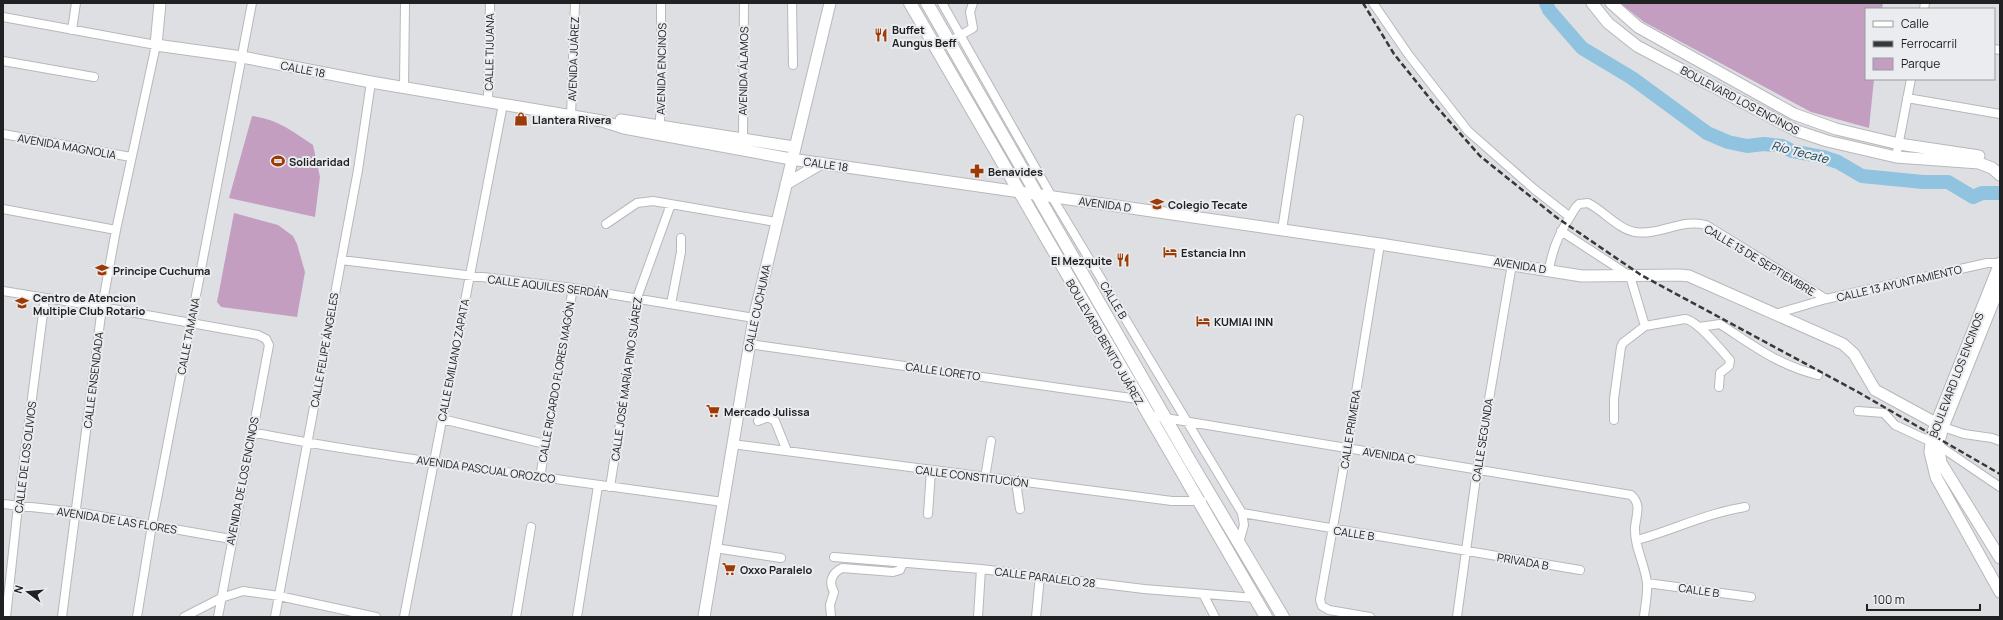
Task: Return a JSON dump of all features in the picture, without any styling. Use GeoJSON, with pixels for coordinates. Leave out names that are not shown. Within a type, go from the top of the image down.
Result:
{"type":"FeatureCollection","features":[{"type":"Feature","properties":{"kind":"main road","name":"BOULEVARD BENITO JUÁREZ"},"geometry":{"type":"LineString","coordinates":[[910,3],[1147,415],[1266,617]]}},
{"type":"Feature","properties":{"kind":"main road","name":"BOULEVARD BENITO JUÁREZ"},"geometry":{"type":"LineString","coordinates":[[927,3],[1282,617]]}},
{"type":"Feature","properties":{"kind":"street"},"geometry":{"type":"LineString","coordinates":[[72,30],[76,3]]}},
{"type":"Feature","properties":{"kind":"street","name":"CALLE ENSENDADA"},"geometry":{"type":"LineString","coordinates":[[62,617],[77,512],[102,307],[131,157],[156,45],[160,3]]}},
{"type":"Feature","properties":{"kind":"street","name":"CALLE TAMANA"},"geometry":{"type":"LineString","coordinates":[[138,617],[152,525],[252,3]]}},
{"type":"Feature","properties":{"kind":"street"},"geometry":{"type":"LineString","coordinates":[[404,87],[405,3]]}},
{"type":"Feature","properties":{"kind":"street","name":"CALLE TIJUANA"},"geometry":{"type":"LineString","coordinates":[[488,102],[490,3]]}},
{"type":"Feature","properties":{"kind":"street","name":"AVENIDA JUÁREZ"},"geometry":{"type":"LineString","coordinates":[[571,116],[575,3]]}},
{"type":"Feature","properties":{"kind":"street","name":"AVENIDA ENCINOS"},"geometry":{"type":"LineString","coordinates":[[659,130],[662,3]]}},
{"type":"Feature","properties":{"kind":"street","name":"AVENIDA ÁLAMOS"},"geometry":{"type":"LineString","coordinates":[[743,139],[744,3]]}},
{"type":"Feature","properties":{"kind":"street"},"geometry":{"type":"LineString","coordinates":[[792,3],[793,65]]}},
{"type":"Feature","properties":{"kind":"street","name":"CALLE CUCHUMA"},"geometry":{"type":"LineString","coordinates":[[704,617],[754,318],[791,159],[830,3]]}},
{"type":"Feature","properties":{"kind":"street","name":"CALLE B"},"geometry":{"type":"LineString","coordinates":[[942,3],[1052,196],[1242,513],[1466,551]]}},
{"type":"Feature","properties":{"kind":"street"},"geometry":{"type":"LineString","coordinates":[[949,42],[973,28],[970,12],[973,3]]}},
{"type":"Feature","properties":{"kind":"street"},"geometry":{"type":"LineString","coordinates":[[1373,3],[1408,54],[1468,131],[1534,189],[1570,217],[1561,231],[1552,252],[1549,270]]}},
{"type":"Feature","properties":{"kind":"street","name":"BOULEVARD LOS ENCINOS"},"geometry":{"type":"LineString","coordinates":[[1592,3],[1608,22],[1637,46],[1776,121],[1826,142],[1896,157],[1972,162],[1992,168],[2000,175]]}},
{"type":"Feature","properties":{"kind":"street","name":"BOULEVARD LOS ENCINOS"},"geometry":{"type":"LineString","coordinates":[[1611,3],[1626,18],[1651,35],[1794,114],[1836,129],[1899,144],[1985,157],[2000,165]]}},
{"type":"Feature","properties":{"kind":"street","name":"CALLE 18"},"geometry":{"type":"LineString","coordinates":[[3,17],[156,45],[242,57],[371,82],[602,121],[624,128],[659,130],[743,139],[794,147]]}},
{"type":"Feature","properties":{"kind":"street"},"geometry":{"type":"LineString","coordinates":[[3,61],[94,77]]}},
{"type":"Feature","properties":{"kind":"street"},"geometry":{"type":"LineString","coordinates":[[1896,157],[1911,80]]}},
{"type":"Feature","properties":{"kind":"street","name":"CALLE FELIPE ÁNGELES"},"geometry":{"type":"LineString","coordinates":[[275,617],[358,170],[371,82]]}},
{"type":"Feature","properties":{"kind":"street"},"geometry":{"type":"LineString","coordinates":[[1907,98],[2000,114]]}},
{"type":"Feature","properties":{"kind":"street","name":"CALLE EMILIANO ZAPATA"},"geometry":{"type":"LineString","coordinates":[[404,617],[503,104]]}},
{"type":"Feature","properties":{"kind":"street"},"geometry":{"type":"LineString","coordinates":[[1282,230],[1299,119]]}},
{"type":"Feature","properties":{"kind":"street","name":"CALLE 18"},"geometry":{"type":"LineString","coordinates":[[659,130],[791,159],[1019,193],[1052,196]]}},
{"type":"Feature","properties":{"kind":"street","name":"AVENIDA MAGNOLIA"},"geometry":{"type":"LineString","coordinates":[[3,134],[131,157]]}},
{"type":"Feature","properties":{"kind":"street"},"geometry":{"type":"LineString","coordinates":[[786,184],[822,163]]}},
{"type":"Feature","properties":{"kind":"street","name":"AVENIDA D"},"geometry":{"type":"LineString","coordinates":[[1052,196],[1589,276],[1689,276],[1843,344],[1854,354],[1875,390],[1939,426]]}},
{"type":"Feature","properties":{"kind":"street"},"geometry":{"type":"LineString","coordinates":[[606,224],[637,203],[653,201],[776,222]]}},
{"type":"Feature","properties":{"kind":"street","name":"CALLE 13 DE SEPTIEMBRE"},"geometry":{"type":"LineString","coordinates":[[1570,217],[1576,207],[1584,202],[1595,206],[1625,228],[1634,232],[1650,232],[1694,223],[1706,225],[1826,299]]}},
{"type":"Feature","properties":{"kind":"street","name":"CALLE JOSÉ MARÍA PINO SUÁREZ"},"geometry":{"type":"LineString","coordinates":[[610,488],[628,373],[637,298],[671,204]]}},
{"type":"Feature","properties":{"kind":"street"},"geometry":{"type":"LineString","coordinates":[[3,209],[116,230]]}},
{"type":"Feature","properties":{"kind":"street"},"geometry":{"type":"LineString","coordinates":[[1561,231],[1630,276],[1645,326]]}},
{"type":"Feature","properties":{"kind":"street"},"geometry":{"type":"LineString","coordinates":[[671,304],[681,252],[681,238]]}},
{"type":"Feature","properties":{"kind":"street","name":"CALLE PRIMERA"},"geometry":{"type":"LineString","coordinates":[[1370,617],[1329,610],[1322,606],[1320,600],[1347,448],[1380,244]]}},
{"type":"Feature","properties":{"kind":"street","name":"CALLE AQUILES SERDÁN"},"geometry":{"type":"LineString","coordinates":[[341,260],[573,288],[754,318]]}},
{"type":"Feature","properties":{"kind":"street","name":"CALLE 13 AYUNTAMIENTO"},"geometry":{"type":"LineString","coordinates":[[1775,314],[1826,299],[1987,263],[2000,263]]}},
{"type":"Feature","properties":{"kind":"street","name":"BOULEVARD LOS ENCINOS"},"geometry":{"type":"LineString","coordinates":[[2000,263],[1930,452],[1936,477],[2000,592]]}},
{"type":"Feature","properties":{"kind":"street","name":"CALLE SEGUNDA"},"geometry":{"type":"LineString","coordinates":[[1457,617],[1477,470],[1512,264]]}},
{"type":"Feature","properties":{"kind":"street","name":"BOULEVARD LOS ENCINOS"},"geometry":{"type":"LineString","coordinates":[[1939,426],[2000,285]]}},
{"type":"Feature","properties":{"kind":"street","name":"CALLE RICARDO FLORES MAGÓN"},"geometry":{"type":"LineString","coordinates":[[540,477],[573,288]]}},
{"type":"Feature","properties":{"kind":"street"},"geometry":{"type":"LineString","coordinates":[[3,291],[102,307],[190,324]]}},
{"type":"Feature","properties":{"kind":"street","name":"CALLE DE LOS OLIVIOS"},"geometry":{"type":"LineString","coordinates":[[6,617],[18,506],[45,298]]}},
{"type":"Feature","properties":{"kind":"street"},"geometry":{"type":"LineString","coordinates":[[1614,420],[1613,404],[1621,347],[1623,343],[1645,326],[1685,319],[1690,320],[1730,360],[1728,366],[1720,373],[1719,387]]}},
{"type":"Feature","properties":{"kind":"street","name":"AVENIDA DE LOS ENCINOS"},"geometry":{"type":"LineString","coordinates":[[190,324],[258,335],[266,339],[268,345],[231,539],[218,617]]}},
{"type":"Feature","properties":{"kind":"street"},"geometry":{"type":"LineString","coordinates":[[1698,327],[1720,324],[1774,359],[1792,368],[1818,375]]}},
{"type":"Feature","properties":{"kind":"street","name":"CALLE LORETO"},"geometry":{"type":"LineString","coordinates":[[749,344],[1138,399]]}},
{"type":"Feature","properties":{"kind":"street"},"geometry":{"type":"LineString","coordinates":[[1858,410],[1884,414],[1895,424],[1934,444],[2000,487]]}},
{"type":"Feature","properties":{"kind":"street","name":"AVENIDA C"},"geometry":{"type":"LineString","coordinates":[[1147,415],[1186,420],[1631,496],[1636,499],[1638,505],[1635,528],[1637,540]]}},
{"type":"Feature","properties":{"kind":"street"},"geometry":{"type":"LineString","coordinates":[[758,421],[768,417],[775,421],[787,451]]}},
{"type":"Feature","properties":{"kind":"street"},"geometry":{"type":"LineString","coordinates":[[442,419],[545,444]]}},
{"type":"Feature","properties":{"kind":"street"},"geometry":{"type":"LineString","coordinates":[[1939,426],[1964,434],[1992,438],[2000,441]]}},
{"type":"Feature","properties":{"kind":"street","name":"AVENIDA PASCUAL OROZCO"},"geometry":{"type":"LineString","coordinates":[[251,432],[307,443],[433,462],[610,488],[723,502]]}},
{"type":"Feature","properties":{"kind":"street"},"geometry":{"type":"LineString","coordinates":[[985,478],[991,441]]}},
{"type":"Feature","properties":{"kind":"street","name":"CALLE CONSTITUCIÓN"},"geometry":{"type":"LineString","coordinates":[[732,444],[985,478],[1172,501],[1198,502],[1213,499]]}},
{"type":"Feature","properties":{"kind":"street","name":"BOULEVARD LOS ENCINOS"},"geometry":{"type":"LineString","coordinates":[[1934,444],[1946,472],[2000,558]]}},
{"type":"Feature","properties":{"kind":"street"},"geometry":{"type":"LineString","coordinates":[[928,514],[931,471]]}},
{"type":"Feature","properties":{"kind":"street"},"geometry":{"type":"LineString","coordinates":[[1016,482],[1020,509]]}},
{"type":"Feature","properties":{"kind":"street"},"geometry":{"type":"LineString","coordinates":[[577,617],[598,486]]}},
{"type":"Feature","properties":{"kind":"street","name":"AVENIDA DE LAS FLORES"},"geometry":{"type":"LineString","coordinates":[[3,504],[77,512],[231,539]]}},
{"type":"Feature","properties":{"kind":"street"},"geometry":{"type":"LineString","coordinates":[[1644,617],[1647,583],[1637,540],[1682,526],[1717,512],[1745,507]]}},
{"type":"Feature","properties":{"kind":"street"},"geometry":{"type":"LineString","coordinates":[[1239,543],[1244,525],[1242,513]]}},
{"type":"Feature","properties":{"kind":"street"},"geometry":{"type":"LineString","coordinates":[[516,617],[531,528]]}},
{"type":"Feature","properties":{"kind":"street"},"geometry":{"type":"LineString","coordinates":[[715,548],[780,558]]}},
{"type":"Feature","properties":{"kind":"street","name":"PRIVADA B"},"geometry":{"type":"LineString","coordinates":[[1466,551],[1580,570]]}},
{"type":"Feature","properties":{"kind":"street","name":"CALLE PARALELO 28"},"geometry":{"type":"LineString","coordinates":[[834,557],[981,569],[1203,594],[1255,598]]}},
{"type":"Feature","properties":{"kind":"street"},"geometry":{"type":"LineString","coordinates":[[830,617],[830,605],[834,592],[830,586],[831,578],[837,571],[842,568],[893,572],[900,570],[903,563]]}},
{"type":"Feature","properties":{"kind":"street"},"geometry":{"type":"LineString","coordinates":[[978,617],[981,569]]}},
{"type":"Feature","properties":{"kind":"street"},"geometry":{"type":"LineString","coordinates":[[1036,617],[1040,576]]}},
{"type":"Feature","properties":{"kind":"street","name":"CALLE B"},"geometry":{"type":"LineString","coordinates":[[1647,583],[1752,597]]}},
{"type":"Feature","properties":{"kind":"street"},"geometry":{"type":"LineString","coordinates":[[184,617],[221,598],[242,591],[279,596],[376,617]]}},
{"type":"Feature","properties":{"kind":"street"},"geometry":{"type":"LineString","coordinates":[[1203,594],[1215,617]]}},
{"type":"Feature","properties":{"kind":"green space"},"geometry":{"type":"Polygon","coordinates":[[[1620,3],[1883,3],[1882,8],[1865,8],[1865,80],[1874,80],[1869,128],[1811,112],[1644,22],[1620,3]]]}},
{"type":"Feature","properties":{"kind":"green space","name":"Solidaridad"},"geometry":{"type":"Polygon","coordinates":[[[252,116],[277,123],[291,130],[313,145],[320,177],[315,217],[229,198],[252,116]]]}},
{"type":"Feature","properties":{"kind":"green space"},"geometry":{"type":"Polygon","coordinates":[[[234,213],[278,225],[293,236],[297,244],[305,272],[297,317],[221,307],[217,302],[234,213]]]}},
{"type":"Feature","properties":{"kind":"waterway","name":"Río Tecate"},"geometry":{"type":"LineString","coordinates":[[1546,3],[1549,10],[1582,48],[1632,78],[1707,133],[1728,142],[1747,146],[1764,144],[1782,146],[1792,151],[1823,157],[1838,162],[1862,176],[1923,182],[1948,182],[1973,197],[1982,193],[2000,193]]}},
{"type":"Feature","properties":{"kind":"railway"},"geometry":{"type":"LineString","coordinates":[[1363,3],[1394,54],[1435,105],[1480,156],[1556,217],[1641,275],[1858,392],[2000,474]]}},
{"type":"Feature","properties":{"kind":"place","name":"Buffet Aungus Beff"},"geometry":{"type":"Point","coordinates":[881,35]}},
{"type":"Feature","properties":{"kind":"place","name":"Llantera Rivera"},"geometry":{"type":"Point","coordinates":[521,119]}},
{"type":"Feature","properties":{"kind":"place","name":"Solidaridad"},"geometry":{"type":"Point","coordinates":[278,161]}},
{"type":"Feature","properties":{"kind":"place","name":"Benavides"},"geometry":{"type":"Point","coordinates":[977,171]}},
{"type":"Feature","properties":{"kind":"place","name":"Colegio Tecate"},"geometry":{"type":"Point","coordinates":[1157,204]}},
{"type":"Feature","properties":{"kind":"place","name":"Estancia Inn"},"geometry":{"type":"Point","coordinates":[1170,252]}},
{"type":"Feature","properties":{"kind":"place","name":"El Mezquite"},"geometry":{"type":"Point","coordinates":[1123,260]}},
{"type":"Feature","properties":{"kind":"place","name":"Principe Cuchuma"},"geometry":{"type":"Point","coordinates":[102,270]}},
{"type":"Feature","properties":{"kind":"place","name":"Centro de Atencion Multiple Club Rotario"},"geometry":{"type":"Point","coordinates":[22,303]}},
{"type":"Feature","properties":{"kind":"place","name":"KUMIAI INN"},"geometry":{"type":"Point","coordinates":[1203,321]}},
{"type":"Feature","properties":{"kind":"place","name":"Mercado Julissa"},"geometry":{"type":"Point","coordinates":[713,411]}},
{"type":"Feature","properties":{"kind":"place","name":"Oxxo Paralelo"},"geometry":{"type":"Point","coordinates":[729,569]}}]}
